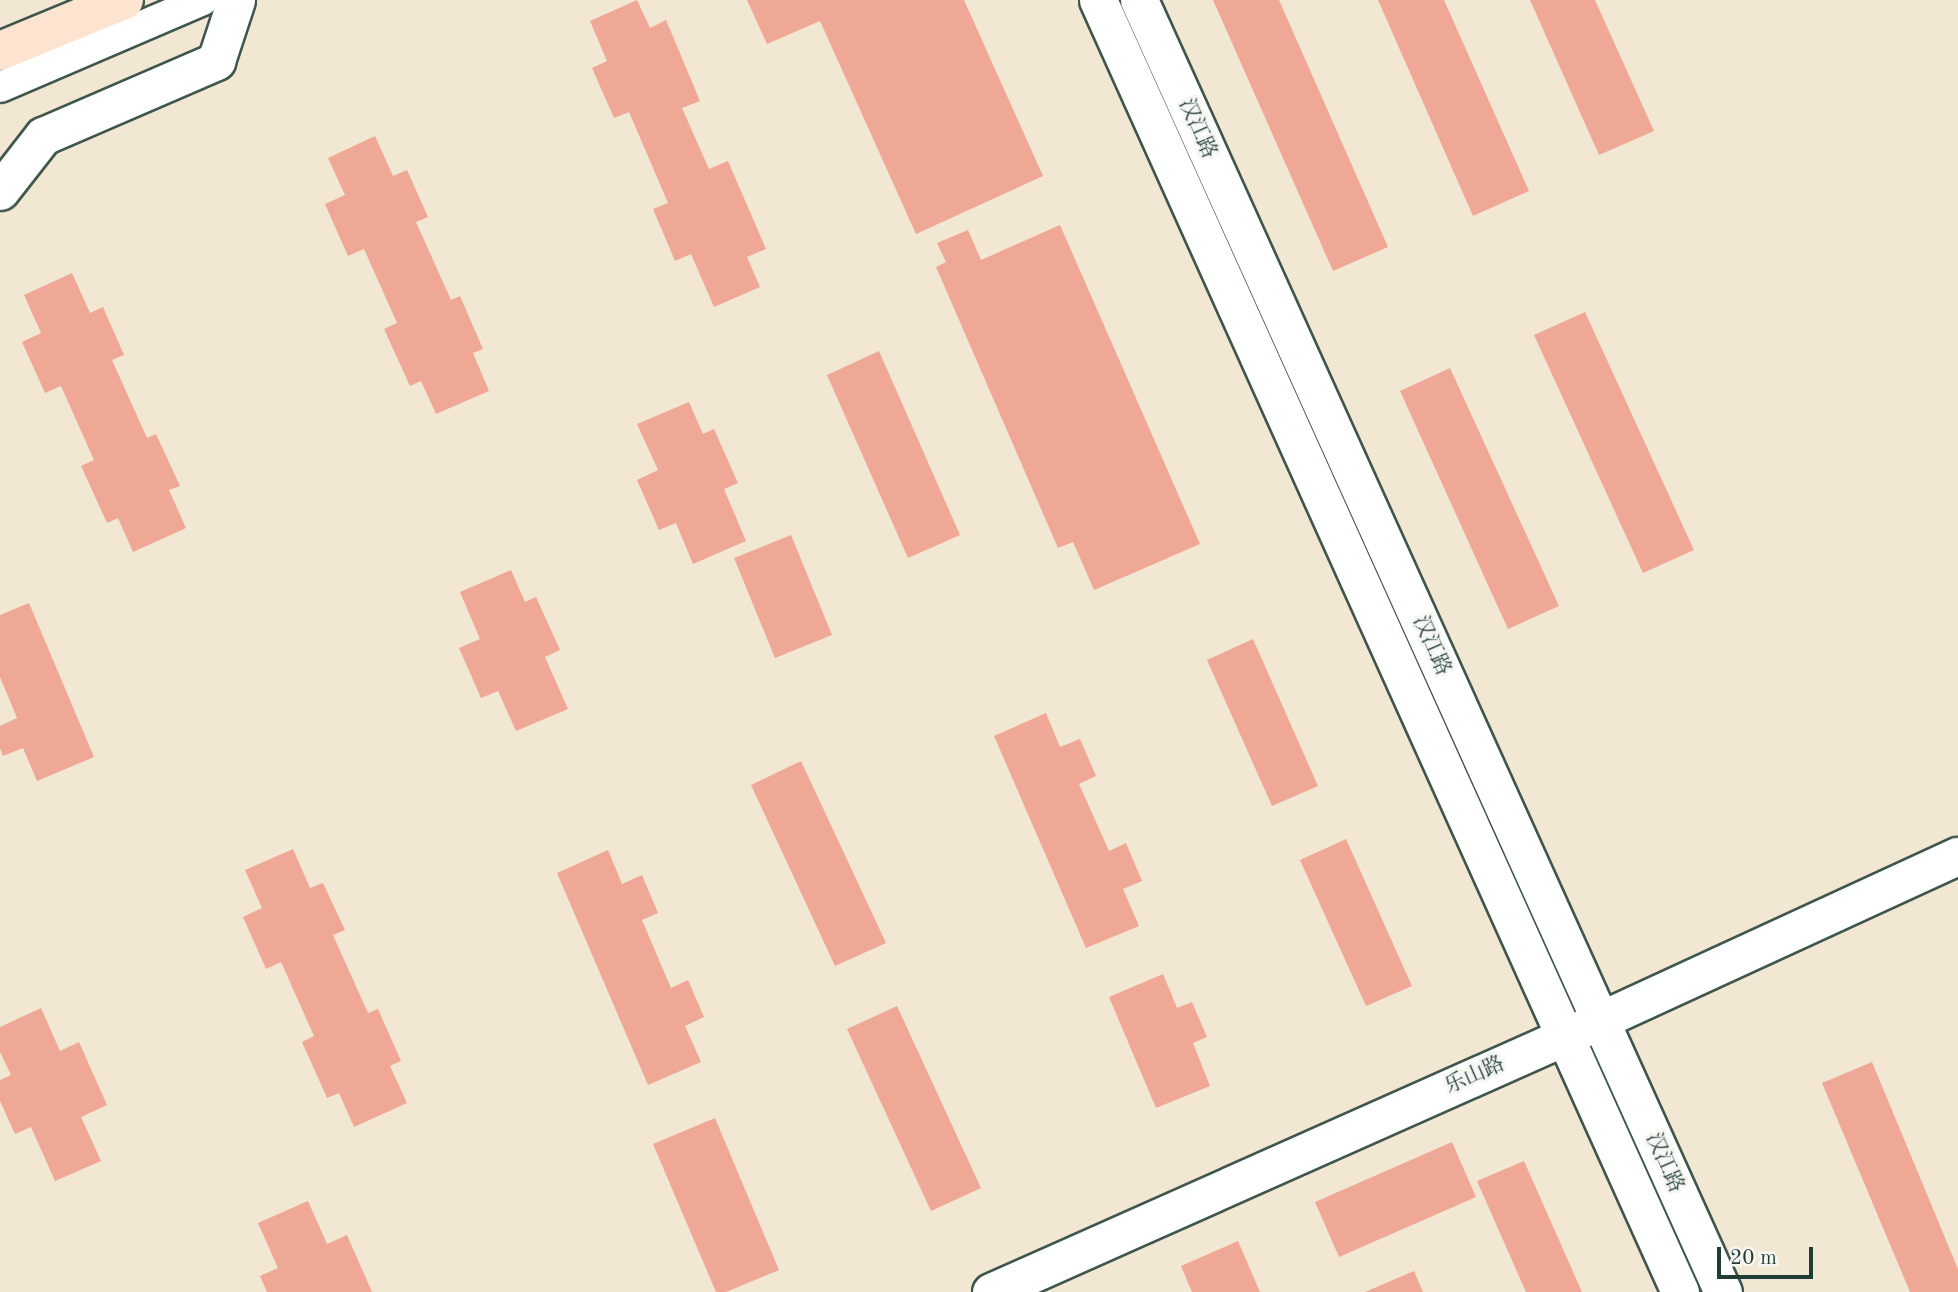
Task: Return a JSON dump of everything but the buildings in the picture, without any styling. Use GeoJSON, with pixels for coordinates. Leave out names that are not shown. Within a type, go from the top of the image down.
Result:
{"type":"FeatureCollection","features":[{"type":"Feature","properties":{"kind":"main road"},"geometry":{"type":"LineString","coordinates":[[0,51],[124,0]]}},
{"type":"Feature","properties":{"kind":"street"},"geometry":{"type":"LineString","coordinates":[[0,87],[203,0]]}},
{"type":"Feature","properties":{"kind":"street"},"geometry":{"type":"LineString","coordinates":[[0,191],[43,136],[216,61],[236,0]]}},
{"type":"Feature","properties":{"kind":"street","name":"汉江路"},"geometry":{"type":"LineString","coordinates":[[1098,0],[1680,1292]]}},
{"type":"Feature","properties":{"kind":"street","name":"汉江路"},"geometry":{"type":"LineString","coordinates":[[1139,0],[1723,1292]]}},
{"type":"Feature","properties":{"kind":"street","name":"乐山路"},"geometry":{"type":"LineString","coordinates":[[991,1292],[1566,1036],[1958,856]]}}]}
